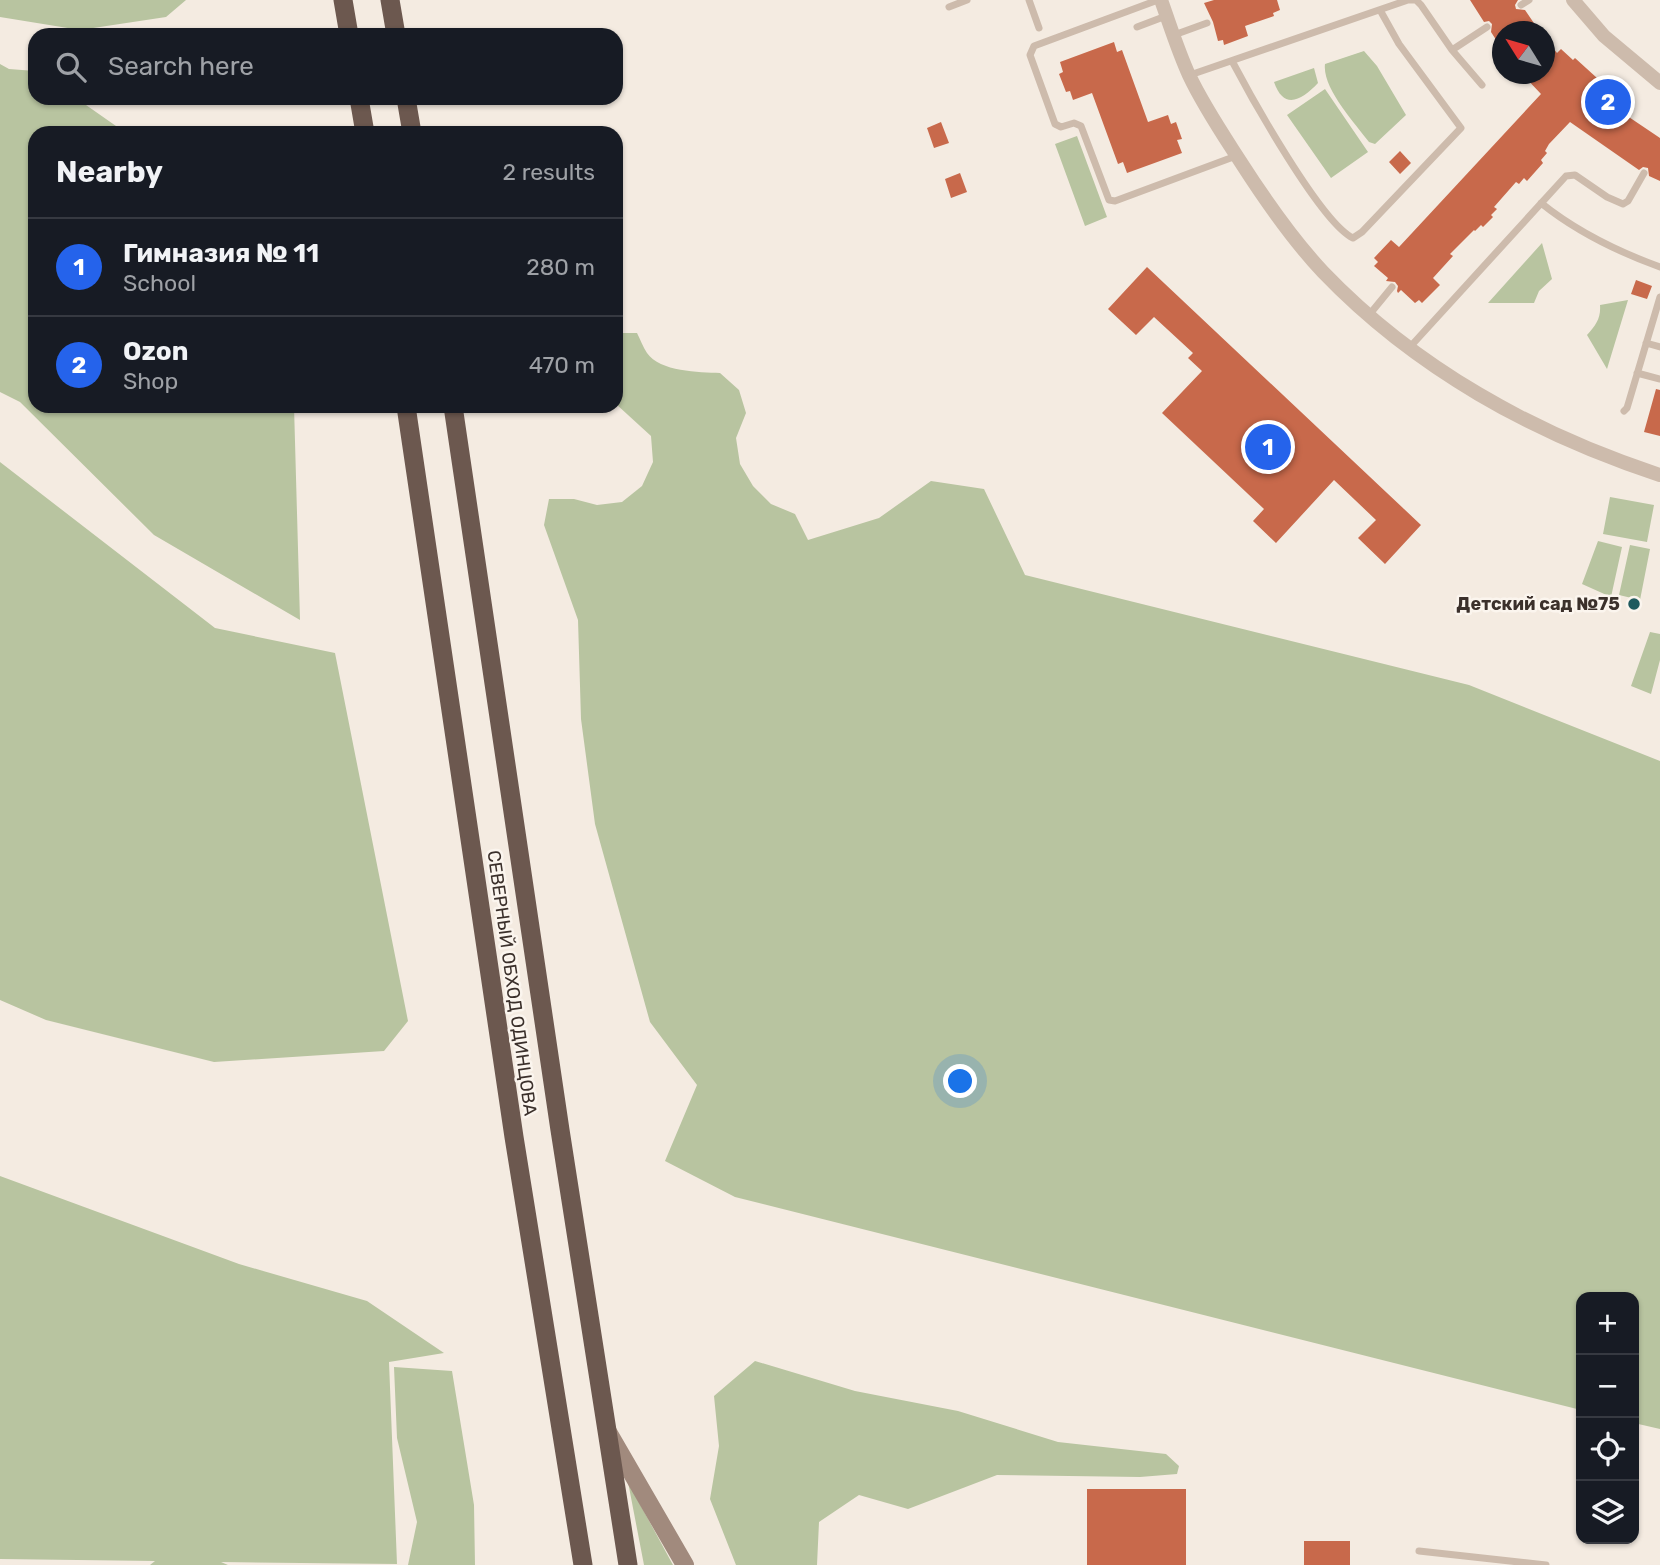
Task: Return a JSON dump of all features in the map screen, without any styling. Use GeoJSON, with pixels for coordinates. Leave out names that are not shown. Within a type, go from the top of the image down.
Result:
{"type":"FeatureCollection","features":[{"type":"Feature","properties":{"kind":"highway"},"geometry":{"type":"LineString","coordinates":[[343,0],[348,28]]}},
{"type":"Feature","properties":{"kind":"highway"},"geometry":{"type":"LineString","coordinates":[[390,0],[395,28]]}},
{"type":"Feature","properties":{"kind":"highway"},"geometry":{"type":"LineString","coordinates":[[360,105],[364,126]]}},
{"type":"Feature","properties":{"kind":"highway"},"geometry":{"type":"LineString","coordinates":[[407,105],[411,126]]}},
{"type":"Feature","properties":{"kind":"highway","name":"СЕВЕРНЫЙ ОБХОД ОДИНЦОВА"},"geometry":{"type":"LineString","coordinates":[[407,413],[516,1149],[583,1565]]}},
{"type":"Feature","properties":{"kind":"highway","name":"СЕВЕРНЫЙ ОБХОД ОДИНЦОВА"},"geometry":{"type":"LineString","coordinates":[[454,413],[560,1130],[628,1565]]}},
{"type":"Feature","properties":{"kind":"main road"},"geometry":{"type":"LineString","coordinates":[[607,1429],[685,1565]]}},
{"type":"Feature","properties":{"kind":"main road"},"geometry":{"type":"LineString","coordinates":[[574,1516],[577,1565]]}},
{"type":"Feature","properties":{"kind":"street"},"geometry":{"type":"LineString","coordinates":[[1160,0],[1189,75],[1237,156],[1290,233],[1321,270],[1369,315],[1453,378],[1528,423],[1618,461],[1660,475]]}},
{"type":"Feature","properties":{"kind":"street"},"geometry":{"type":"LineString","coordinates":[[1573,0],[1604,36],[1660,83]]}},
{"type":"Feature","properties":{"kind":"lane"},"geometry":{"type":"LineString","coordinates":[[949,7],[967,0]]}},
{"type":"Feature","properties":{"kind":"lane"},"geometry":{"type":"LineString","coordinates":[[1029,0],[1039,28]]}},
{"type":"Feature","properties":{"kind":"lane"},"geometry":{"type":"LineString","coordinates":[[1160,0],[1031,49],[1030,55],[1055,124],[1062,127],[1074,123],[1081,126],[1110,200],[1115,201],[1237,156]]}},
{"type":"Feature","properties":{"kind":"lane"},"geometry":{"type":"LineString","coordinates":[[1189,75],[1408,0],[1416,0],[1451,50],[1482,85]]}},
{"type":"Feature","properties":{"kind":"lane"},"geometry":{"type":"LineString","coordinates":[[1232,61],[1254,102],[1320,204],[1346,234],[1353,237],[1363,232],[1461,128],[1460,123],[1426,83],[1399,44],[1380,10]]}},
{"type":"Feature","properties":{"kind":"lane"},"geometry":{"type":"LineString","coordinates":[[1137,26],[1166,16]]}},
{"type":"Feature","properties":{"kind":"lane"},"geometry":{"type":"LineString","coordinates":[[1173,35],[1207,23]]}},
{"type":"Feature","properties":{"kind":"lane"},"geometry":{"type":"LineString","coordinates":[[1451,50],[1487,27]]}},
{"type":"Feature","properties":{"kind":"lane"},"geometry":{"type":"LineString","coordinates":[[1410,347],[1566,176],[1575,175],[1607,197],[1623,204],[1628,201],[1644,173]]}},
{"type":"Feature","properties":{"kind":"lane"},"geometry":{"type":"LineString","coordinates":[[1541,203],[1562,220],[1597,241],[1660,267]]}},
{"type":"Feature","properties":{"kind":"lane"},"geometry":{"type":"LineString","coordinates":[[1369,315],[1392,287]]}},
{"type":"Feature","properties":{"kind":"lane"},"geometry":{"type":"LineString","coordinates":[[1624,411],[1660,297]]}},
{"type":"Feature","properties":{"kind":"lane"},"geometry":{"type":"LineString","coordinates":[[1646,343],[1660,347]]}},
{"type":"Feature","properties":{"kind":"lane"},"geometry":{"type":"LineString","coordinates":[[1637,373],[1660,379]]}},
{"type":"Feature","properties":{"kind":"lane"},"geometry":{"type":"LineString","coordinates":[[1419,1551],[1546,1565]]}},
{"type":"Feature","properties":{"kind":"green space"},"geometry":{"type":"Polygon","coordinates":[[[0,0],[186,0],[166,17],[93,28],[68,28],[0,17],[0,0]]]}},
{"type":"Feature","properties":{"kind":"green space"},"geometry":{"type":"Polygon","coordinates":[[[1364,51],[1377,66],[1406,115],[1375,144],[1369,142],[1341,105],[1325,73],[1325,64],[1364,51]]]}},
{"type":"Feature","properties":{"kind":"green space"},"geometry":{"type":"Polygon","coordinates":[[[0,64],[9,69],[28,70],[28,105],[86,105],[116,126],[28,126],[28,410],[20,402],[0,392],[0,64]]]}},
{"type":"Feature","properties":{"kind":"green space"},"geometry":{"type":"Polygon","coordinates":[[[1314,68],[1318,83],[1300,98],[1288,100],[1278,91],[1274,82],[1314,68]]]}},
{"type":"Feature","properties":{"kind":"green space"},"geometry":{"type":"Polygon","coordinates":[[[1325,89],[1368,152],[1331,178],[1287,115],[1325,89]]]}},
{"type":"Feature","properties":{"kind":"green space"},"geometry":{"type":"Polygon","coordinates":[[[1077,136],[1107,217],[1085,226],[1055,144],[1077,136]]]}},
{"type":"Feature","properties":{"kind":"green space"},"geometry":{"type":"Polygon","coordinates":[[[1542,243],[1552,279],[1539,291],[1534,303],[1488,303],[1542,243]]]}},
{"type":"Feature","properties":{"kind":"green space"},"geometry":{"type":"Polygon","coordinates":[[[1628,300],[1607,369],[1587,335],[1597,321],[1600,305],[1628,300]]]}},
{"type":"Feature","properties":{"kind":"green space"},"geometry":{"type":"Polygon","coordinates":[[[623,333],[637,333],[647,353],[661,364],[680,370],[720,373],[739,390],[746,413],[736,438],[740,464],[753,486],[771,504],[795,514],[808,540],[879,518],[931,481],[984,489],[1025,575],[1469,685],[1660,761],[1660,1429],[1639,1424],[1639,1292],[1576,1292],[1576,1409],[735,1197],[665,1161],[697,1085],[650,1022],[595,824],[581,719],[578,620],[544,525],[549,499],[574,499],[597,505],[622,502],[642,486],[653,462],[651,436],[623,410],[623,333]]]}},
{"type":"Feature","properties":{"kind":"green space"},"geometry":{"type":"Polygon","coordinates":[[[31,413],[294,413],[300,620],[154,535],[31,413]]]}},
{"type":"Feature","properties":{"kind":"green space"},"geometry":{"type":"Polygon","coordinates":[[[0,462],[215,628],[335,653],[408,1021],[384,1051],[214,1062],[46,1020],[0,1000],[0,462]]]}},
{"type":"Feature","properties":{"kind":"green space"},"geometry":{"type":"Polygon","coordinates":[[[1610,497],[1654,505],[1647,542],[1603,534],[1610,497]]]}},
{"type":"Feature","properties":{"kind":"green space"},"geometry":{"type":"Polygon","coordinates":[[[1598,541],[1622,547],[1611,597],[1582,584],[1598,541]]]}},
{"type":"Feature","properties":{"kind":"green space"},"geometry":{"type":"Polygon","coordinates":[[[1630,545],[1650,549],[1640,600],[1619,595],[1630,545]]]}},
{"type":"Feature","properties":{"kind":"green space"},"geometry":{"type":"Polygon","coordinates":[[[1650,632],[1660,634],[1660,660],[1651,694],[1631,686],[1650,632]]]}},
{"type":"Feature","properties":{"kind":"green space"},"geometry":{"type":"Polygon","coordinates":[[[0,1176],[239,1264],[367,1301],[444,1353],[389,1362],[397,1564],[221,1562],[228,1565],[150,1565],[155,1561],[0,1559],[0,1176]]]}},
{"type":"Feature","properties":{"kind":"green space"},"geometry":{"type":"Polygon","coordinates":[[[755,1361],[855,1391],[958,1411],[1058,1442],[1166,1454],[1179,1466],[1177,1474],[1140,1477],[997,1475],[908,1509],[859,1495],[819,1522],[817,1565],[736,1565],[710,1499],[719,1446],[714,1396],[755,1361]]]}},
{"type":"Feature","properties":{"kind":"green space"},"geometry":{"type":"Polygon","coordinates":[[[394,1367],[452,1371],[474,1505],[475,1565],[408,1565],[417,1522],[397,1438],[394,1367]]]}},
{"type":"Feature","properties":{"kind":"green space"},"geometry":{"type":"Polygon","coordinates":[[[628,1482],[673,1565],[644,1565],[628,1482]]]}},
{"type":"Feature","properties":{"kind":"building"},"geometry":{"type":"Polygon","coordinates":[[[1214,0],[1277,0],[1280,10],[1273,13],[1274,16],[1245,26],[1248,36],[1224,45],[1223,40],[1218,41],[1204,3],[1214,0]]]}},
{"type":"Feature","properties":{"kind":"building"},"geometry":{"type":"Polygon","coordinates":[[[1470,0],[1518,0],[1516,9],[1525,10],[1532,21],[1492,21],[1492,24],[1489,21],[1484,22],[1470,0]]]}},
{"type":"Feature","properties":{"kind":"building"},"geometry":{"type":"Polygon","coordinates":[[[1114,42],[1117,52],[1122,50],[1148,122],[1168,115],[1171,124],[1176,122],[1182,139],[1177,140],[1182,153],[1127,173],[1123,162],[1118,164],[1092,93],[1073,100],[1070,91],[1066,92],[1059,74],[1063,72],[1060,62],[1114,42]]]}},
{"type":"Feature","properties":{"kind":"building"},"geometry":{"type":"Polygon","coordinates":[[[1561,49],[1608,88],[1606,90],[1616,99],[1611,105],[1660,138],[1660,181],[1649,176],[1648,168],[1639,170],[1570,122],[1549,144],[1545,151],[1547,153],[1541,160],[1543,163],[1527,181],[1524,178],[1519,184],[1516,182],[1494,207],[1497,209],[1491,215],[1493,217],[1483,227],[1481,225],[1474,230],[1450,254],[1453,256],[1433,278],[1440,285],[1422,303],[1419,300],[1415,303],[1401,290],[1398,293],[1395,282],[1386,281],[1388,278],[1374,266],[1378,262],[1374,258],[1391,240],[1399,247],[1541,94],[1532,84],[1555,84],[1555,51],[1557,53],[1561,49]]]}},
{"type":"Feature","properties":{"kind":"building"},"geometry":{"type":"Polygon","coordinates":[[[941,122],[949,143],[934,148],[927,128],[941,122]]]}},
{"type":"Feature","properties":{"kind":"building"},"geometry":{"type":"Polygon","coordinates":[[[1400,151],[1411,163],[1400,174],[1389,162],[1400,151]]]}},
{"type":"Feature","properties":{"kind":"building"},"geometry":{"type":"Polygon","coordinates":[[[960,173],[967,192],[951,198],[945,179],[960,173]]]}},
{"type":"Feature","properties":{"kind":"building"},"geometry":{"type":"Polygon","coordinates":[[[1147,267],[1421,525],[1385,564],[1358,538],[1376,520],[1334,480],[1276,543],[1253,521],[1264,509],[1162,413],[1202,371],[1188,358],[1193,353],[1154,317],[1136,335],[1108,309],[1147,267]]]}},
{"type":"Feature","properties":{"kind":"building"},"geometry":{"type":"Polygon","coordinates":[[[1636,280],[1652,286],[1647,299],[1631,294],[1636,280]]]}},
{"type":"Feature","properties":{"kind":"building"},"geometry":{"type":"Polygon","coordinates":[[[1656,389],[1660,390],[1660,436],[1644,432],[1656,389]]]}},
{"type":"Feature","properties":{"kind":"building"},"geometry":{"type":"Polygon","coordinates":[[[1087,1489],[1186,1489],[1186,1565],[1087,1565],[1087,1489]]]}},
{"type":"Feature","properties":{"kind":"building"},"geometry":{"type":"Polygon","coordinates":[[[1304,1541],[1350,1541],[1350,1565],[1304,1565],[1304,1541]]]}},
{"type":"Feature","properties":{"kind":"place","name":"Ozon"},"geometry":{"type":"Point","coordinates":[1608,102]}},
{"type":"Feature","properties":{"kind":"place","name":"Гимназия № 11"},"geometry":{"type":"Point","coordinates":[1268,447]}},
{"type":"Feature","properties":{"kind":"place","name":"Детский сад №75"},"geometry":{"type":"Point","coordinates":[1634,604]}}]}
